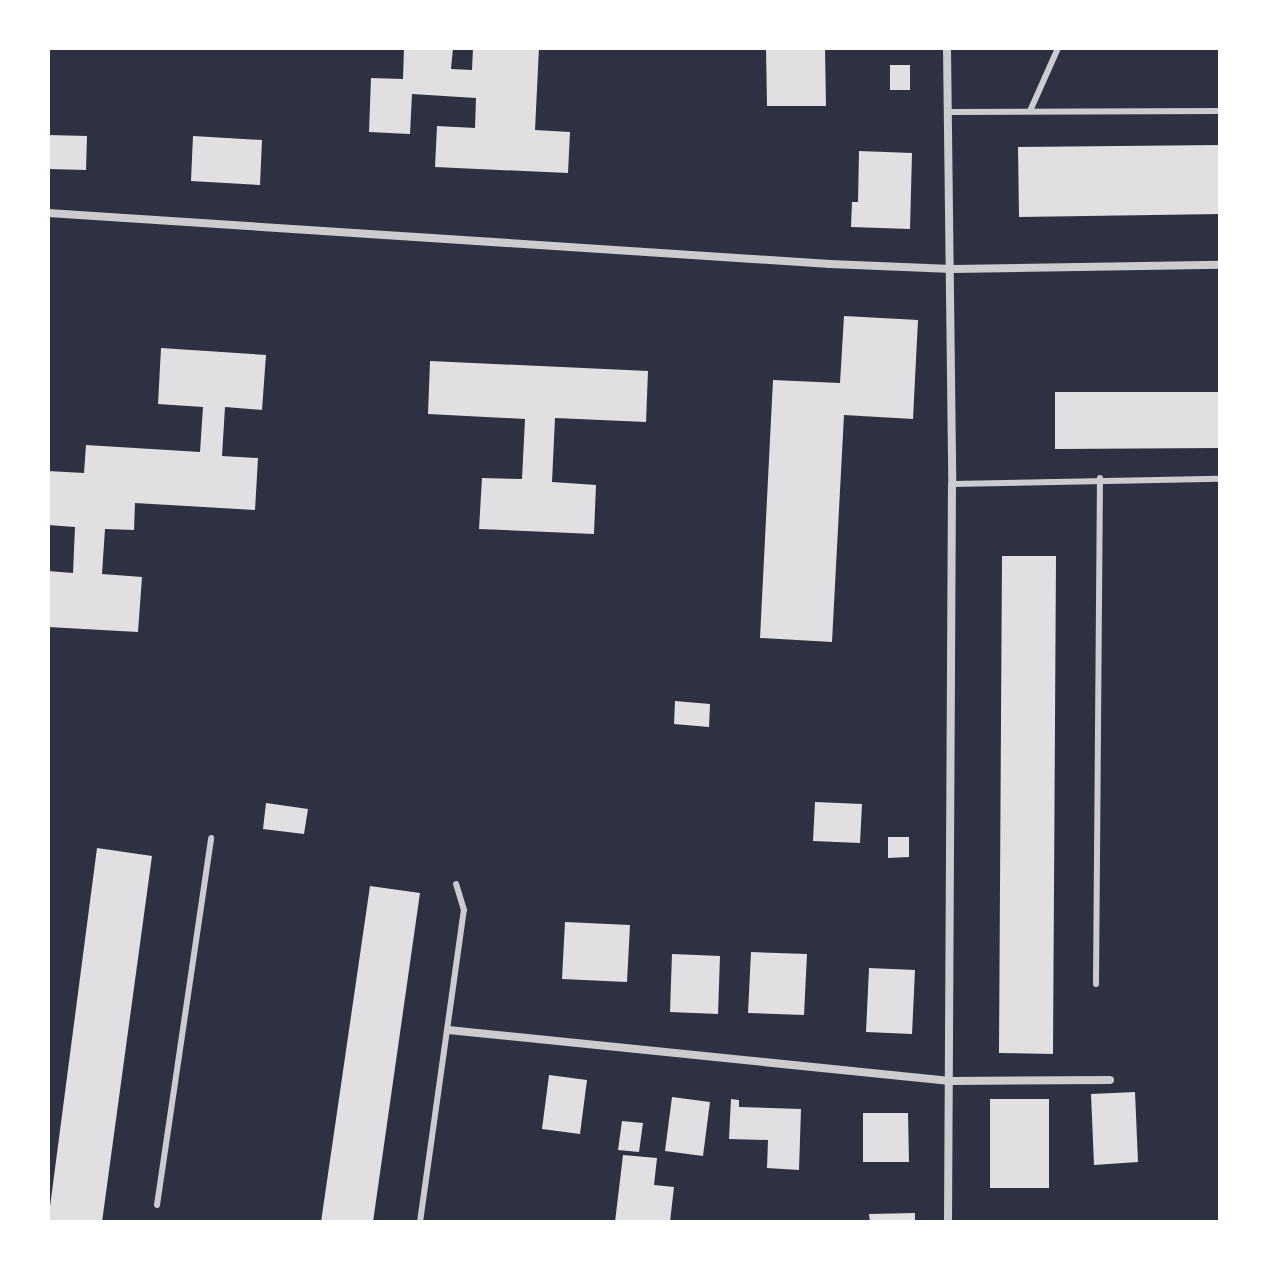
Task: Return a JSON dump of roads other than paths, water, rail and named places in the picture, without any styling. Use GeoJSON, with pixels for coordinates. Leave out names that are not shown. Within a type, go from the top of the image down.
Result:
{"type":"FeatureCollection","features":[{"type":"Feature","properties":{"kind":"street"},"geometry":{"type":"LineString","coordinates":[[947,48],[952,269],[948,1222]]}},
{"type":"Feature","properties":{"kind":"street"},"geometry":{"type":"LineString","coordinates":[[48,213],[952,269],[1220,265]]}},
{"type":"Feature","properties":{"kind":"street"},"geometry":{"type":"LineString","coordinates":[[448,1030],[950,1081],[1110,1080]]}},
{"type":"Feature","properties":{"kind":"lane"},"geometry":{"type":"LineString","coordinates":[[1030,111],[1058,48]]}},
{"type":"Feature","properties":{"kind":"lane"},"geometry":{"type":"LineString","coordinates":[[949,112],[1220,111]]}},
{"type":"Feature","properties":{"kind":"lane"},"geometry":{"type":"LineString","coordinates":[[1096,984],[1100,478]]}},
{"type":"Feature","properties":{"kind":"lane"},"geometry":{"type":"LineString","coordinates":[[952,484],[1100,478],[1220,479]]}},
{"type":"Feature","properties":{"kind":"lane"},"geometry":{"type":"LineString","coordinates":[[157,1205],[211,838]]}},
{"type":"Feature","properties":{"kind":"lane"},"geometry":{"type":"LineString","coordinates":[[420,1222],[464,910],[456,884]]}}]}
